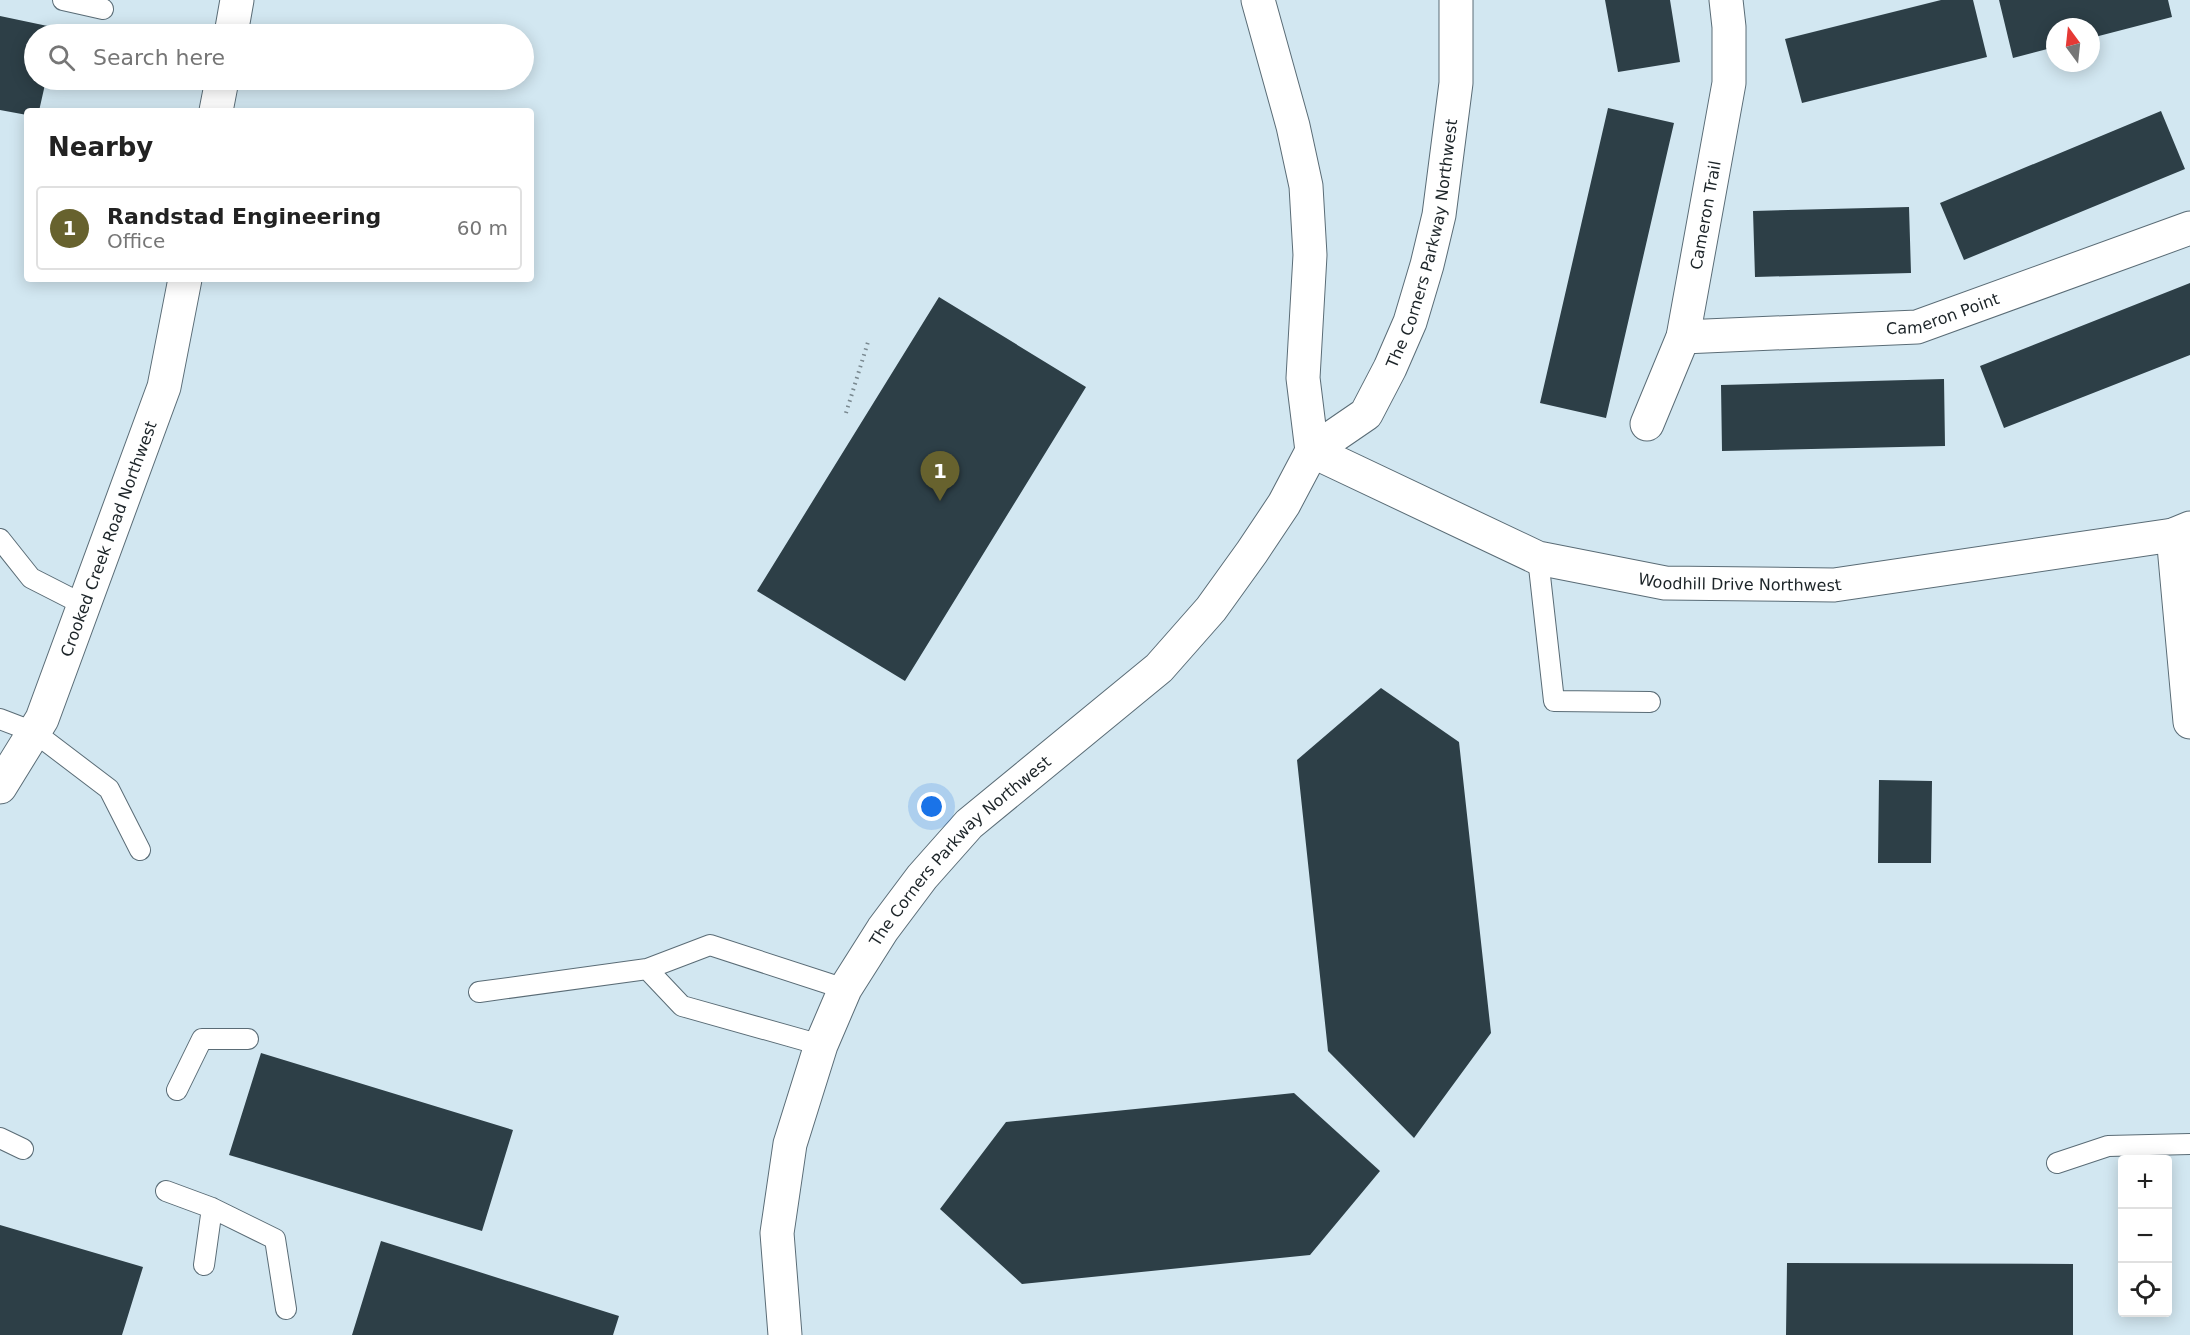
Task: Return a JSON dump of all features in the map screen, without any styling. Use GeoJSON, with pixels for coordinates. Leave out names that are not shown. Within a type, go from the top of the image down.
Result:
{"type":"FeatureCollection","features":[{"type":"Feature","properties":{"kind":"street"},"geometry":{"type":"LineString","coordinates":[[233,24],[237,0]]}},
{"type":"Feature","properties":{"kind":"street"},"geometry":{"type":"LineString","coordinates":[[1258,0],[1293,126],[1306,186],[1310,255],[1303,378],[1312,451]]}},
{"type":"Feature","properties":{"kind":"street","name":"The Corners Parkway Northwest"},"geometry":{"type":"LineString","coordinates":[[784,1335],[777,1233],[789,1144],[821,1045],[845,989],[883,928],[922,877],[969,824],[1159,668],[1211,609],[1252,552],[1284,504],[1312,451],[1366,414],[1390,368],[1410,322],[1439,214],[1456,82],[1456,0]]}},
{"type":"Feature","properties":{"kind":"street","name":"Cameron Trail"},"geometry":{"type":"LineString","coordinates":[[1647,424],[1683,337],[1730,83],[1726,0]]}},
{"type":"Feature","properties":{"kind":"street"},"geometry":{"type":"LineString","coordinates":[[217,108],[220,90]]}},
{"type":"Feature","properties":{"kind":"street","name":"Cameron Point"},"geometry":{"type":"LineString","coordinates":[[1683,337],[1917,327],[2190,228]]}},
{"type":"Feature","properties":{"kind":"street","name":"Crooked Creek Road Northwest"},"geometry":{"type":"LineString","coordinates":[[0,787],[42,719],[164,387],[183,282]]}},
{"type":"Feature","properties":{"kind":"street","name":"Woodhill Drive Northwest"},"geometry":{"type":"LineString","coordinates":[[1312,451],[1538,558],[1665,583],[1834,585],[2182,531]]}},
{"type":"Feature","properties":{"kind":"street"},"geometry":{"type":"LineString","coordinates":[[2182,531],[2190,722]]}},
{"type":"Feature","properties":{"kind":"lane"},"geometry":{"type":"LineString","coordinates":[[63,0],[103,9]]}},
{"type":"Feature","properties":{"kind":"lane"},"geometry":{"type":"LineString","coordinates":[[0,539],[31,578],[84,605]]}},
{"type":"Feature","properties":{"kind":"lane"},"geometry":{"type":"LineString","coordinates":[[1538,558],[1554,701],[1650,702]]}},
{"type":"Feature","properties":{"kind":"lane"},"geometry":{"type":"LineString","coordinates":[[0,719],[34,732],[109,789],[140,850]]}},
{"type":"Feature","properties":{"kind":"lane"},"geometry":{"type":"LineString","coordinates":[[479,992],[647,969],[710,945],[845,989]]}},
{"type":"Feature","properties":{"kind":"lane"},"geometry":{"type":"LineString","coordinates":[[647,969],[682,1006],[821,1045]]}},
{"type":"Feature","properties":{"kind":"lane"},"geometry":{"type":"LineString","coordinates":[[177,1090],[202,1039],[248,1039]]}},
{"type":"Feature","properties":{"kind":"lane"},"geometry":{"type":"LineString","coordinates":[[0,1138],[23,1149]]}},
{"type":"Feature","properties":{"kind":"lane"},"geometry":{"type":"LineString","coordinates":[[2057,1163],[2108,1146],[2190,1144]]}},
{"type":"Feature","properties":{"kind":"lane"},"geometry":{"type":"LineString","coordinates":[[166,1191],[212,1208],[275,1239],[286,1309]]}},
{"type":"Feature","properties":{"kind":"lane"},"geometry":{"type":"LineString","coordinates":[[204,1265],[212,1208]]}},
{"type":"Feature","properties":{"kind":"path"},"geometry":{"type":"LineString","coordinates":[[846,413],[868,342]]}},
{"type":"Feature","properties":{"kind":"building"},"geometry":{"type":"Polygon","coordinates":[[[1605,0],[1670,0],[1680,62],[1618,72],[1605,0]]]}},
{"type":"Feature","properties":{"kind":"building"},"geometry":{"type":"Polygon","coordinates":[[[1941,0],[1973,0],[1987,57],[1802,103],[1785,39],[1941,0]]]}},
{"type":"Feature","properties":{"kind":"building"},"geometry":{"type":"Polygon","coordinates":[[[1999,0],[2168,0],[2172,17],[2100,36],[2100,18],[2046,18],[2046,49],[2013,58],[1999,0]]]}},
{"type":"Feature","properties":{"kind":"building"},"geometry":{"type":"Polygon","coordinates":[[[0,16],[38,24],[24,24],[24,90],[44,90],[40,108],[24,108],[24,114],[0,110],[0,16]]]}},
{"type":"Feature","properties":{"kind":"building"},"geometry":{"type":"Polygon","coordinates":[[[1608,108],[1674,123],[1606,418],[1540,403],[1608,108]]]}},
{"type":"Feature","properties":{"kind":"building"},"geometry":{"type":"Polygon","coordinates":[[[2161,111],[2185,169],[1964,260],[1940,203],[2161,111]]]}},
{"type":"Feature","properties":{"kind":"building"},"geometry":{"type":"Polygon","coordinates":[[[1909,207],[1911,273],[1755,277],[1753,211],[1909,207]]]}},
{"type":"Feature","properties":{"kind":"building"},"geometry":{"type":"Polygon","coordinates":[[[2190,283],[2190,355],[2004,428],[1980,366],[2190,283]]]}},
{"type":"Feature","properties":{"kind":"building"},"geometry":{"type":"Polygon","coordinates":[[[939,297],[1086,387],[905,681],[757,591],[939,297]]]}},
{"type":"Feature","properties":{"kind":"building"},"geometry":{"type":"Polygon","coordinates":[[[1944,379],[1945,446],[1722,451],[1721,385],[1944,379]]]}},
{"type":"Feature","properties":{"kind":"building"},"geometry":{"type":"Polygon","coordinates":[[[1381,688],[1459,742],[1491,1033],[1414,1138],[1328,1051],[1297,760],[1381,688]]]}},
{"type":"Feature","properties":{"kind":"building"},"geometry":{"type":"Polygon","coordinates":[[[1879,780],[1932,781],[1931,863],[1878,863],[1879,780]]]}},
{"type":"Feature","properties":{"kind":"building"},"geometry":{"type":"Polygon","coordinates":[[[261,1053],[513,1130],[482,1231],[229,1155],[261,1053]]]}},
{"type":"Feature","properties":{"kind":"building"},"geometry":{"type":"Polygon","coordinates":[[[1294,1093],[1380,1171],[1310,1255],[1022,1284],[940,1209],[1006,1122],[1294,1093]]]}},
{"type":"Feature","properties":{"kind":"building"},"geometry":{"type":"Polygon","coordinates":[[[0,1225],[143,1267],[122,1335],[0,1335],[0,1225]]]}},
{"type":"Feature","properties":{"kind":"building"},"geometry":{"type":"Polygon","coordinates":[[[381,1241],[619,1316],[613,1335],[352,1335],[381,1241]]]}},
{"type":"Feature","properties":{"kind":"building"},"geometry":{"type":"Polygon","coordinates":[[[1787,1263],[2073,1264],[2073,1335],[1786,1335],[1787,1263]]]}},
{"type":"Feature","properties":{"kind":"place","name":"Randstad Engineering"},"geometry":{"type":"Point","coordinates":[940,501]}}]}
